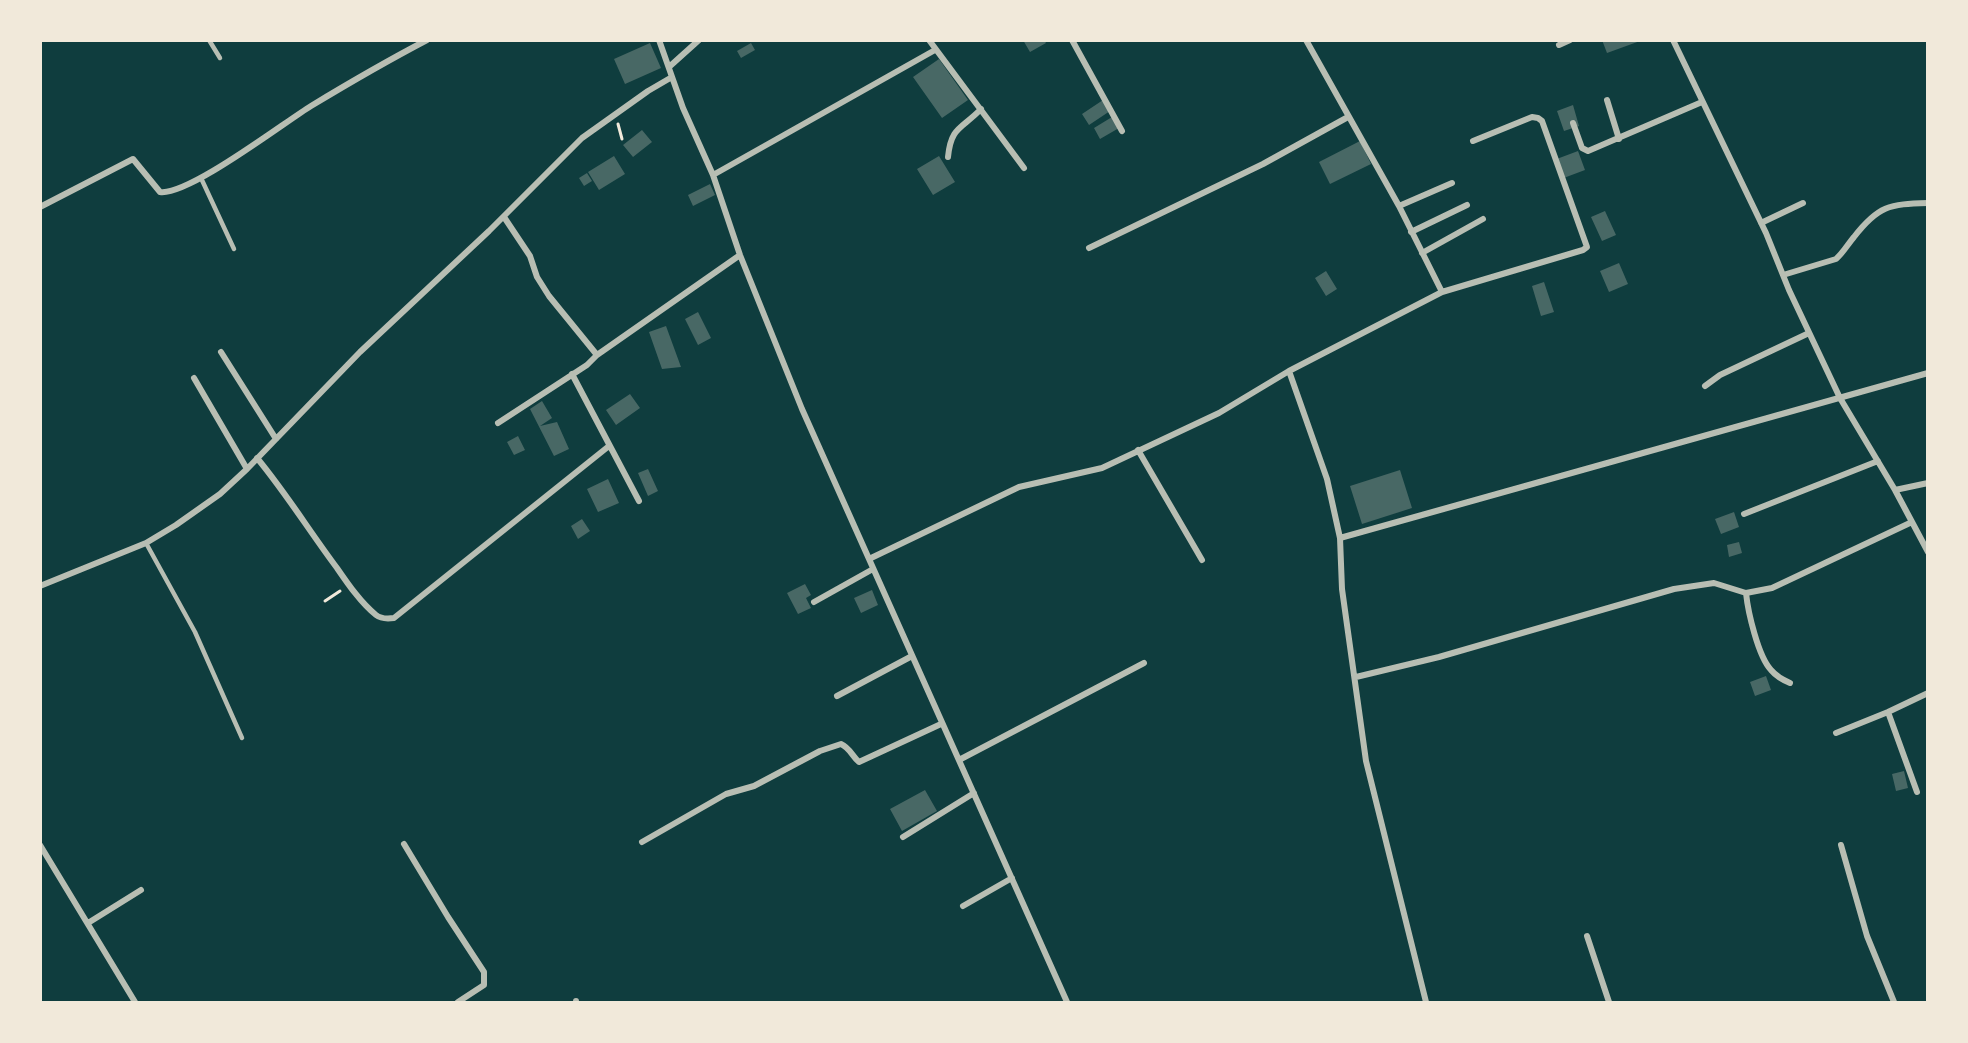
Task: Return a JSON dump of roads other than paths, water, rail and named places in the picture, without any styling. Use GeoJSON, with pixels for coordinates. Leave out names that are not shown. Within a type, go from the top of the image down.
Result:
{"type":"FeatureCollection","features":[{"type":"Feature","properties":{"kind":"street"},"geometry":{"type":"LineString","coordinates":[[40,207],[133,159],[160,192],[173,191],[201,178],[310,107],[388,60],[427,40]]}},
{"type":"Feature","properties":{"kind":"street"},"geometry":{"type":"LineString","coordinates":[[659,40],[740,255],[802,410],[1066,1000],[1057,1002]]}},
{"type":"Feature","properties":{"kind":"street"},"geometry":{"type":"LineString","coordinates":[[669,67],[699,40]]}},
{"type":"Feature","properties":{"kind":"street"},"geometry":{"type":"LineString","coordinates":[[929,40],[1024,168]]}},
{"type":"Feature","properties":{"kind":"street"},"geometry":{"type":"LineString","coordinates":[[1072,40],[1122,131]]}},
{"type":"Feature","properties":{"kind":"street"},"geometry":{"type":"LineString","coordinates":[[1306,40],[1399,206],[1442,292]]}},
{"type":"Feature","properties":{"kind":"street"},"geometry":{"type":"LineString","coordinates":[[1559,45],[1570,40]]}},
{"type":"Feature","properties":{"kind":"street"},"geometry":{"type":"LineString","coordinates":[[1672,40],[1761,223],[1840,398],[1895,490],[1928,552]]}},
{"type":"Feature","properties":{"kind":"street"},"geometry":{"type":"LineString","coordinates":[[712,176],[935,50]]}},
{"type":"Feature","properties":{"kind":"street"},"geometry":{"type":"LineString","coordinates":[[40,586],[146,543],[204,506],[247,469],[360,352],[504,217],[545,172],[582,138],[648,91],[672,77]]}},
{"type":"Feature","properties":{"kind":"street"},"geometry":{"type":"LineString","coordinates":[[1607,100],[1619,139]]}},
{"type":"Feature","properties":{"kind":"street"},"geometry":{"type":"LineString","coordinates":[[1574,123],[1582,147],[1588,152],[1702,102]]}},
{"type":"Feature","properties":{"kind":"street"},"geometry":{"type":"LineString","coordinates":[[948,157],[949,140],[956,130],[981,109]]}},
{"type":"Feature","properties":{"kind":"street"},"geometry":{"type":"LineString","coordinates":[[1089,248],[1263,164],[1348,117]]}},
{"type":"Feature","properties":{"kind":"street"},"geometry":{"type":"LineString","coordinates":[[869,559],[1019,487],[1102,468],[1219,413],[1289,371],[1442,292],[1587,247],[1542,121],[1532,117],[1473,141]]}},
{"type":"Feature","properties":{"kind":"street"},"geometry":{"type":"LineString","coordinates":[[1399,206],[1452,183]]}},
{"type":"Feature","properties":{"kind":"street"},"geometry":{"type":"LineString","coordinates":[[1761,223],[1803,203]]}},
{"type":"Feature","properties":{"kind":"street"},"geometry":{"type":"LineString","coordinates":[[1783,275],[1836,259],[1864,223],[1887,207],[1928,203]]}},
{"type":"Feature","properties":{"kind":"street"},"geometry":{"type":"LineString","coordinates":[[1411,232],[1467,205]]}},
{"type":"Feature","properties":{"kind":"street"},"geometry":{"type":"LineString","coordinates":[[504,217],[530,256],[537,278],[543,287],[597,355]]}},
{"type":"Feature","properties":{"kind":"street"},"geometry":{"type":"LineString","coordinates":[[1422,254],[1483,219]]}},
{"type":"Feature","properties":{"kind":"street"},"geometry":{"type":"LineString","coordinates":[[498,423],[587,365],[597,355],[740,255]]}},
{"type":"Feature","properties":{"kind":"street"},"geometry":{"type":"LineString","coordinates":[[1705,386],[1726,371],[1809,333]]}},
{"type":"Feature","properties":{"kind":"street"},"geometry":{"type":"LineString","coordinates":[[220,352],[276,439]]}},
{"type":"Feature","properties":{"kind":"street"},"geometry":{"type":"LineString","coordinates":[[1289,371],[1327,479],[1340,538],[1342,589],[1366,761],[1426,1002]]}},
{"type":"Feature","properties":{"kind":"street"},"geometry":{"type":"LineString","coordinates":[[1340,538],[1928,373]]}},
{"type":"Feature","properties":{"kind":"street"},"geometry":{"type":"LineString","coordinates":[[572,374],[639,501]]}},
{"type":"Feature","properties":{"kind":"street"},"geometry":{"type":"LineString","coordinates":[[194,378],[247,469]]}},
{"type":"Feature","properties":{"kind":"street"},"geometry":{"type":"LineString","coordinates":[[258,458],[286,492],[316,540],[350,586],[377,616],[385,619],[393,618],[609,446]]}},
{"type":"Feature","properties":{"kind":"street"},"geometry":{"type":"LineString","coordinates":[[1138,450],[1202,560]]}},
{"type":"Feature","properties":{"kind":"street"},"geometry":{"type":"LineString","coordinates":[[1744,514],[1878,461]]}},
{"type":"Feature","properties":{"kind":"street"},"geometry":{"type":"LineString","coordinates":[[1895,490],[1928,483]]}},
{"type":"Feature","properties":{"kind":"street"},"geometry":{"type":"LineString","coordinates":[[1356,677],[1439,657],[1674,589],[1714,583],[1746,593],[1772,588],[1912,522]]}},
{"type":"Feature","properties":{"kind":"street"},"geometry":{"type":"LineString","coordinates":[[814,602],[873,569]]}},
{"type":"Feature","properties":{"kind":"street"},"geometry":{"type":"LineString","coordinates":[[1746,593],[1747,610],[1768,668],[1779,678],[1790,683]]}},
{"type":"Feature","properties":{"kind":"street"},"geometry":{"type":"LineString","coordinates":[[837,696],[912,656]]}},
{"type":"Feature","properties":{"kind":"street"},"geometry":{"type":"LineString","coordinates":[[959,760],[1144,663]]}},
{"type":"Feature","properties":{"kind":"street"},"geometry":{"type":"LineString","coordinates":[[1836,733],[1928,693]]}},
{"type":"Feature","properties":{"kind":"street"},"geometry":{"type":"LineString","coordinates":[[1888,712],[1917,792]]}},
{"type":"Feature","properties":{"kind":"street"},"geometry":{"type":"LineString","coordinates":[[642,842],[726,794],[754,786],[832,746],[841,744],[849,748],[859,762],[941,724]]}},
{"type":"Feature","properties":{"kind":"street"},"geometry":{"type":"LineString","coordinates":[[903,837],[974,793]]}},
{"type":"Feature","properties":{"kind":"street"},"geometry":{"type":"LineString","coordinates":[[404,844],[484,972],[483,985],[458,1002]]}},
{"type":"Feature","properties":{"kind":"street"},"geometry":{"type":"LineString","coordinates":[[40,845],[135,1002]]}},
{"type":"Feature","properties":{"kind":"street"},"geometry":{"type":"LineString","coordinates":[[1841,845],[1867,936],[1894,1002]]}},
{"type":"Feature","properties":{"kind":"street"},"geometry":{"type":"LineString","coordinates":[[963,906],[1012,878]]}},
{"type":"Feature","properties":{"kind":"street"},"geometry":{"type":"LineString","coordinates":[[87,923],[141,890]]}},
{"type":"Feature","properties":{"kind":"street"},"geometry":{"type":"LineString","coordinates":[[1587,936],[1609,1002]]}},
{"type":"Feature","properties":{"kind":"lane"},"geometry":{"type":"LineString","coordinates":[[209,40],[220,58]]}},
{"type":"Feature","properties":{"kind":"lane"},"geometry":{"type":"LineString","coordinates":[[201,178],[234,249]]}},
{"type":"Feature","properties":{"kind":"lane"},"geometry":{"type":"LineString","coordinates":[[146,543],[195,633],[242,738]]}}]}
